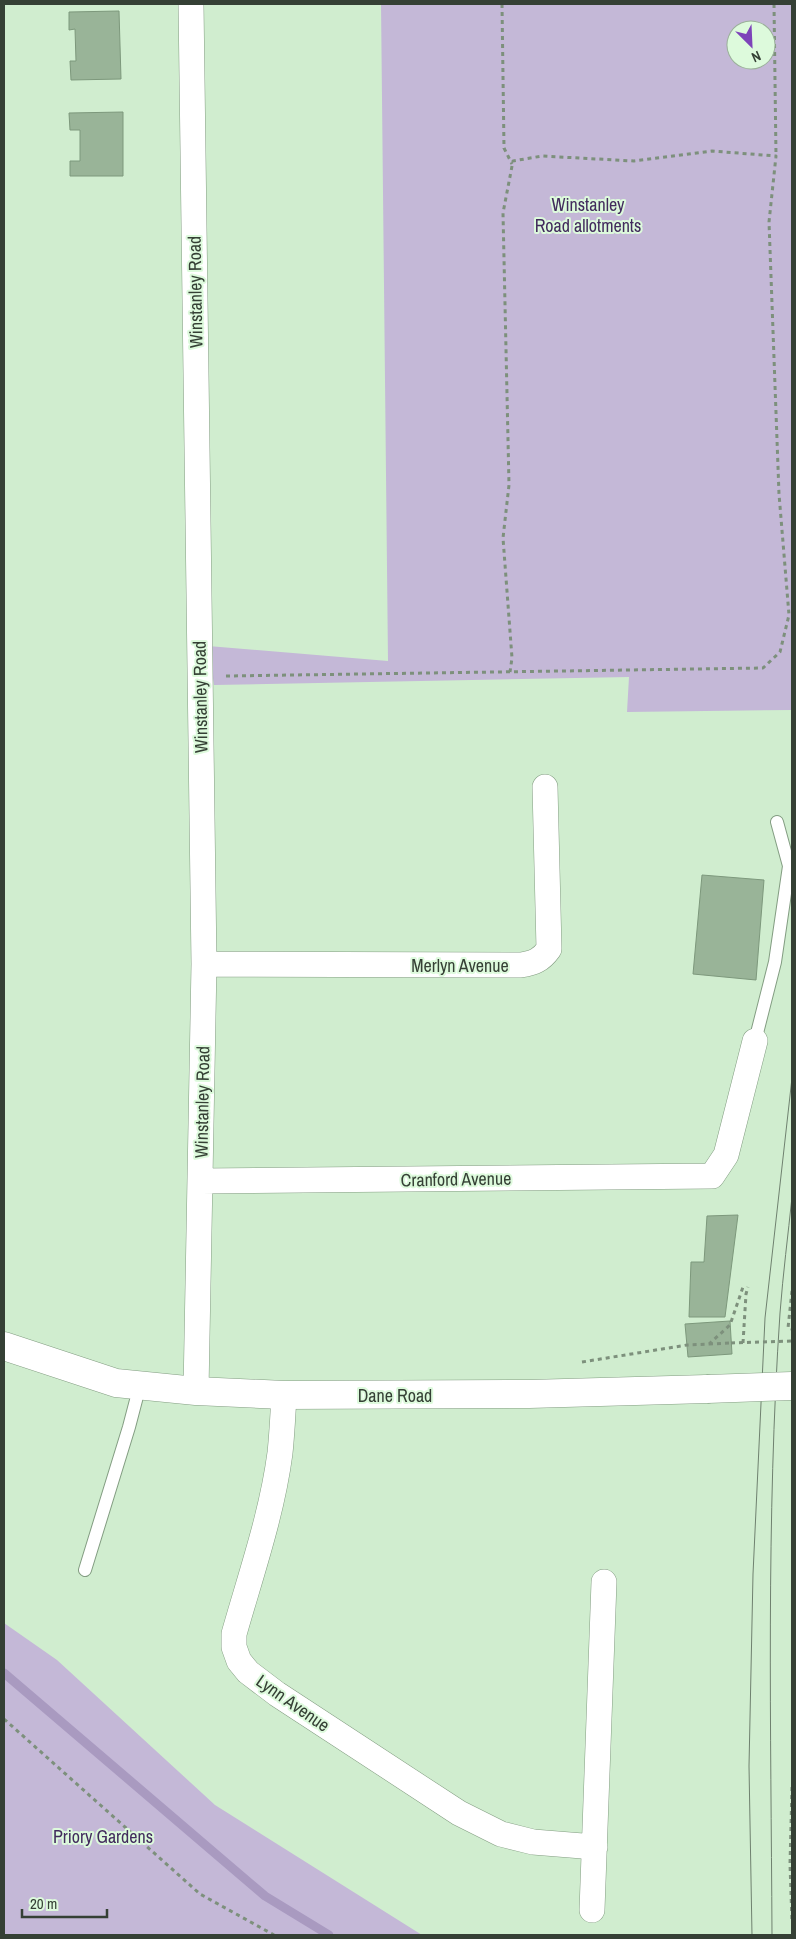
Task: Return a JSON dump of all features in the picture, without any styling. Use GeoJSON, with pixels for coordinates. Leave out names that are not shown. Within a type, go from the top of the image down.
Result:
{"type":"FeatureCollection","features":[{"type":"Feature","properties":{"kind":"main road","name":"Dane Road"},"geometry":{"type":"LineString","coordinates":[[4,1346],[116,1383],[196,1391],[284,1395],[529,1394],[792,1386]]}},
{"type":"Feature","properties":{"kind":"street","name":"Winstanley Road"},"geometry":{"type":"LineString","coordinates":[[192,4],[204,964],[196,1391]]}},
{"type":"Feature","properties":{"kind":"street","name":"Merlyn Avenue"},"geometry":{"type":"LineString","coordinates":[[204,964],[521,965],[534,963],[544,957],[549,949],[545,787]]}},
{"type":"Feature","properties":{"kind":"street","name":"Cranford Avenue"},"geometry":{"type":"LineString","coordinates":[[201,1181],[712,1176],[726,1155],[755,1041]]}},
{"type":"Feature","properties":{"kind":"street","name":"Lynn Avenue"},"geometry":{"type":"LineString","coordinates":[[284,1395],[280,1453],[263,1531],[234,1634],[234,1647],[239,1661],[248,1672],[277,1694],[459,1813],[501,1834],[532,1842],[595,1847]]}},
{"type":"Feature","properties":{"kind":"street"},"geometry":{"type":"LineString","coordinates":[[592,1910],[604,1582]]}},
{"type":"Feature","properties":{"kind":"lane"},"geometry":{"type":"LineString","coordinates":[[755,1041],[775,962],[790,866],[777,822]]}},
{"type":"Feature","properties":{"kind":"lane"},"geometry":{"type":"LineString","coordinates":[[85,1570],[140,1385]]}},
{"type":"Feature","properties":{"kind":"path"},"geometry":{"type":"LineString","coordinates":[[502,4],[504,148],[512,165]]}},
{"type":"Feature","properties":{"kind":"path"},"geometry":{"type":"LineString","coordinates":[[200,676],[763,668],[780,652],[789,615],[779,494],[769,222],[776,156],[774,4]]}},
{"type":"Feature","properties":{"kind":"path"},"geometry":{"type":"LineString","coordinates":[[510,672],[512,658],[503,538],[509,485],[503,213],[513,161],[542,156],[634,161],[712,151],[776,156]]}},
{"type":"Feature","properties":{"kind":"path"},"geometry":{"type":"LineString","coordinates":[[709,1344],[730,1325],[746,1288],[744,1343]]}},
{"type":"Feature","properties":{"kind":"path"},"geometry":{"type":"LineString","coordinates":[[792,1291],[788,1328],[792,1329]]}},
{"type":"Feature","properties":{"kind":"path"},"geometry":{"type":"LineString","coordinates":[[575,1363],[687,1345],[792,1341]]}},
{"type":"Feature","properties":{"kind":"path"},"geometry":{"type":"LineString","coordinates":[[4,1719],[200,1894],[274,1935]]}},
{"type":"Feature","properties":{"kind":"path"},"geometry":{"type":"LineString","coordinates":[[792,1787],[790,1864],[792,1922]]}},
{"type":"Feature","properties":{"kind":"green space","name":"Winstanley Road allotments"},"geometry":{"type":"Polygon","coordinates":[[[381,4],[792,4],[792,710],[627,712],[629,677],[214,685],[208,646],[388,661],[381,4]]]}},
{"type":"Feature","properties":{"kind":"green space","name":"Priory Gardens"},"geometry":{"type":"Polygon","coordinates":[[[4,1623],[57,1660],[215,1805],[422,1935],[4,1935],[4,1623]]]}},
{"type":"Feature","properties":{"kind":"building"},"geometry":{"type":"Polygon","coordinates":[[[119,11],[121,79],[71,80],[70,61],[76,61],[75,29],[69,30],[69,12],[119,11]]]}},
{"type":"Feature","properties":{"kind":"building"},"geometry":{"type":"Polygon","coordinates":[[[123,112],[123,176],[70,176],[70,161],[80,161],[80,130],[70,130],[69,113],[123,112]]]}},
{"type":"Feature","properties":{"kind":"building"},"geometry":{"type":"Polygon","coordinates":[[[702,875],[764,880],[756,980],[693,974],[702,875]]]}},
{"type":"Feature","properties":{"kind":"building"},"geometry":{"type":"Polygon","coordinates":[[[738,1215],[725,1317],[689,1317],[691,1262],[704,1262],[707,1216],[738,1215]]]}},
{"type":"Feature","properties":{"kind":"building"},"geometry":{"type":"Polygon","coordinates":[[[730,1321],[732,1354],[688,1357],[685,1324],[730,1321]]]}},
{"type":"Feature","properties":{"kind":"waterway"},"geometry":{"type":"LineString","coordinates":[[4,1673],[265,1896],[329,1935]]}},
{"type":"Feature","properties":{"kind":"tram line"},"geometry":{"type":"LineString","coordinates":[[752,1935],[749,1766],[753,1574],[765,1318],[792,1078]]}},
{"type":"Feature","properties":{"kind":"tram line"},"geometry":{"type":"LineString","coordinates":[[772,1935],[770,1624],[773,1468],[780,1313],[792,1197]]}}]}
